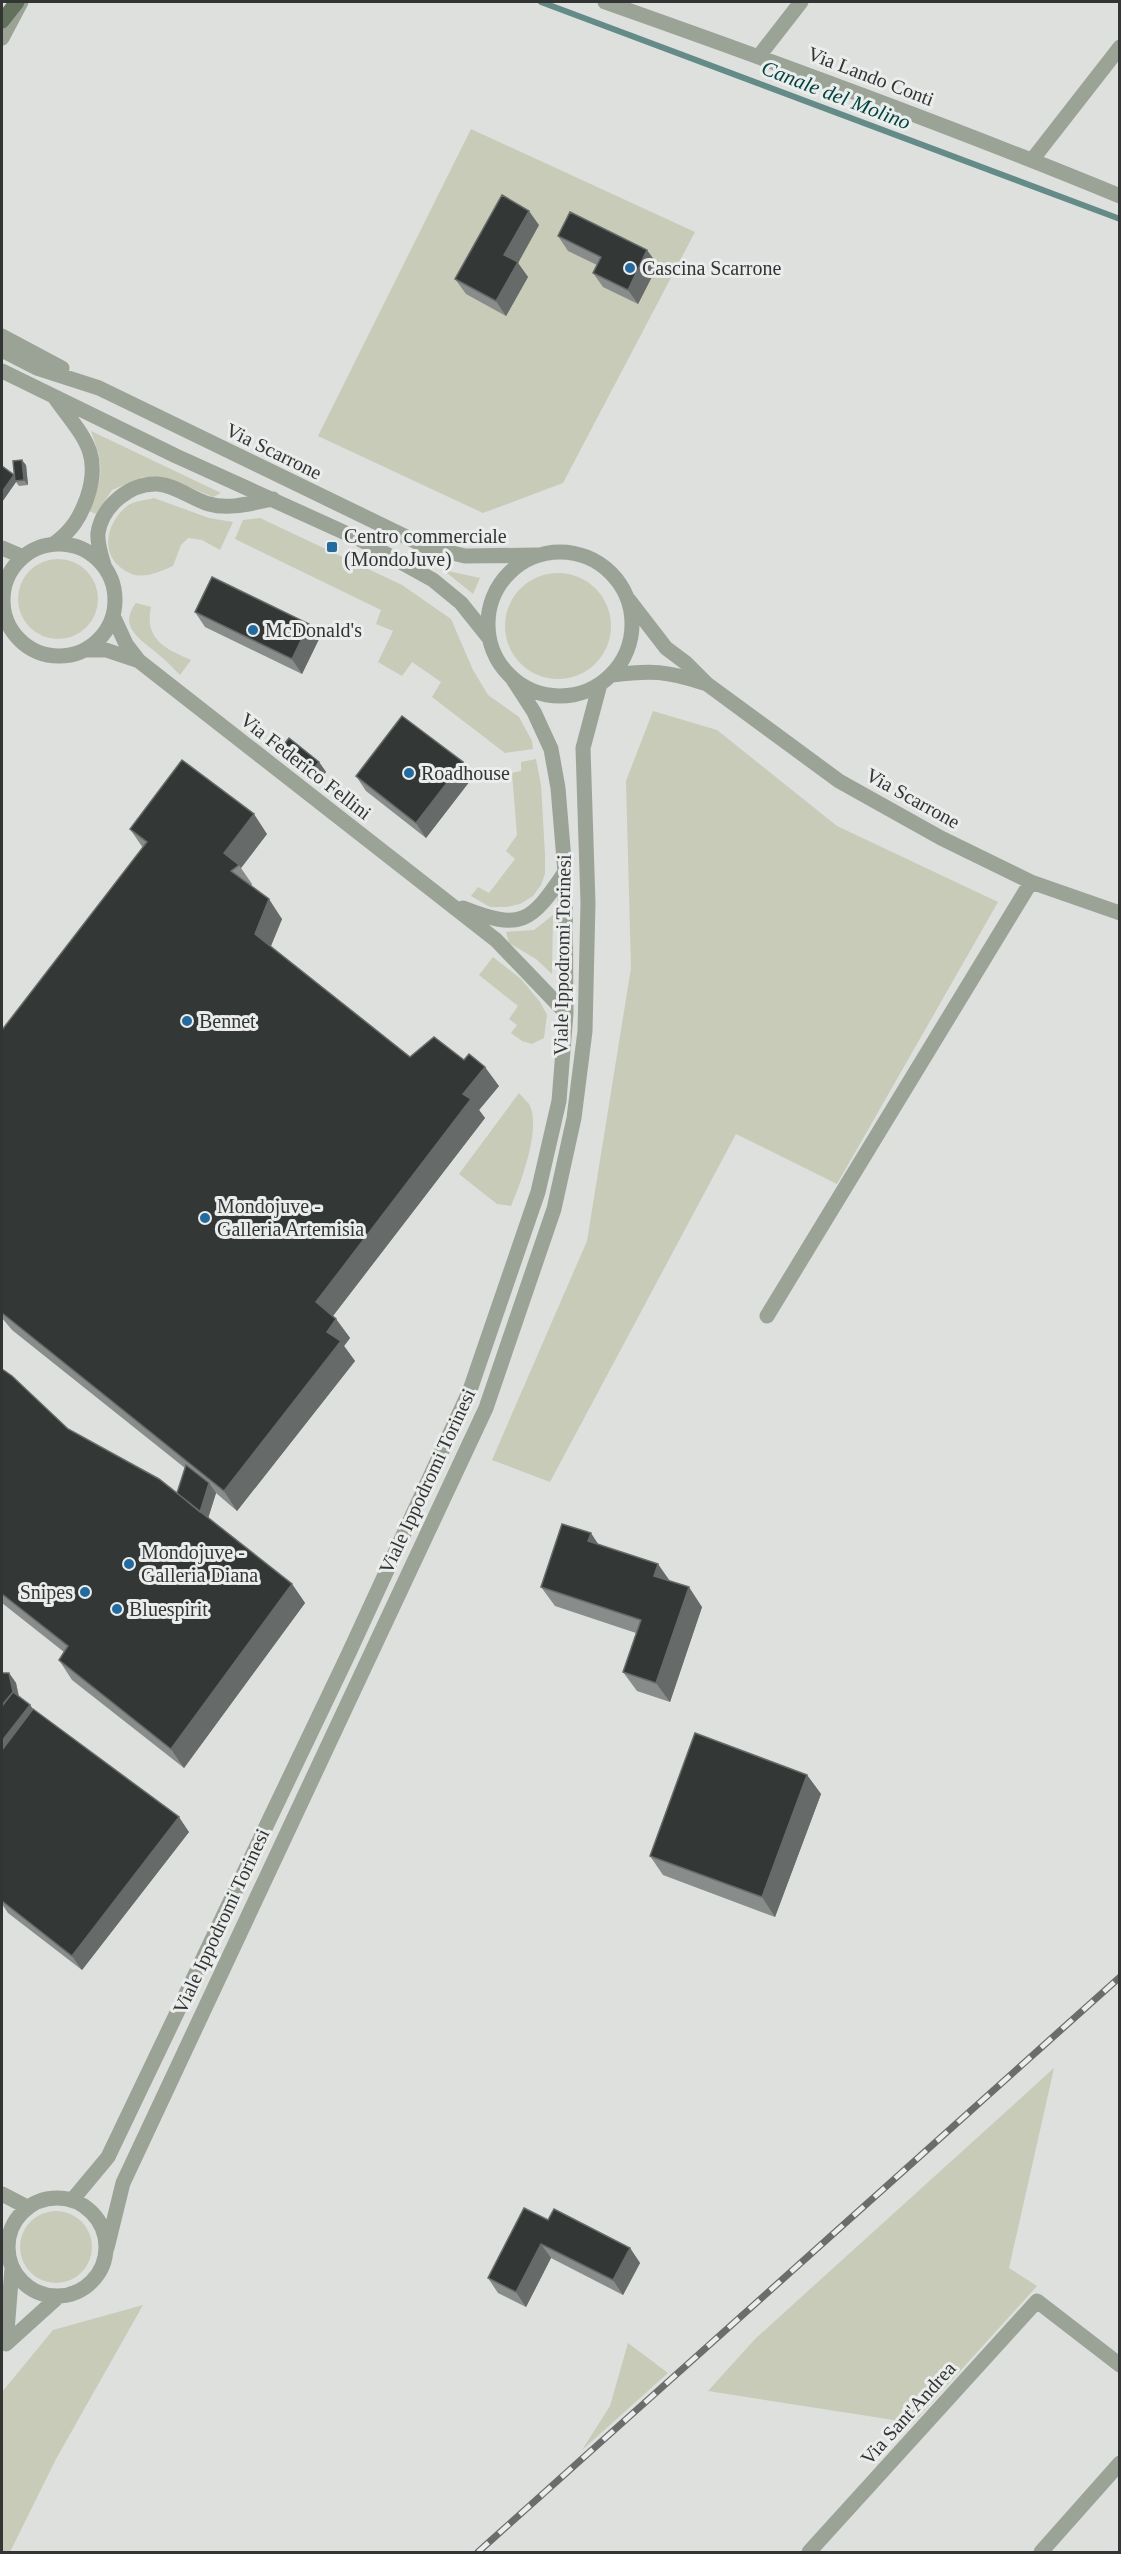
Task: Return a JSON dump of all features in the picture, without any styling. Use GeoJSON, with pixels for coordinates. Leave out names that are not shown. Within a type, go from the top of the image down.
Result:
{"type":"FeatureCollection","features":[{"type":"Feature","properties":{"kind":"main road"},"geometry":{"type":"LineString","coordinates":[[2,21],[19,2]]}},
{"type":"Feature","properties":{"kind":"street"},"geometry":{"type":"LineString","coordinates":[[2,39],[19,2]]}},
{"type":"Feature","properties":{"kind":"street","name":"Via Lando Conti"},"geometry":{"type":"LineString","coordinates":[[605,2],[759,56],[1032,160],[1119,196]]}},
{"type":"Feature","properties":{"kind":"street"},"geometry":{"type":"LineString","coordinates":[[759,56],[801,2]]}},
{"type":"Feature","properties":{"kind":"street"},"geometry":{"type":"LineString","coordinates":[[1032,160],[1119,47]]}},
{"type":"Feature","properties":{"kind":"street"},"geometry":{"type":"LineString","coordinates":[[2,336],[99,388]]}},
{"type":"Feature","properties":{"kind":"street","name":"Via Scarrone"},"geometry":{"type":"LineString","coordinates":[[2,350],[37,368],[99,388],[427,547],[465,556],[537,555]]}},
{"type":"Feature","properties":{"kind":"street"},"geometry":{"type":"LineString","coordinates":[[2,371],[176,456],[360,540],[433,580],[461,603],[489,638]]}},
{"type":"Feature","properties":{"kind":"street"},"geometry":{"type":"LineString","coordinates":[[53,395],[86,442],[94,461],[94,478],[82,513],[69,532],[55,543],[36,548],[15,564],[3,577],[2,599],[5,616],[12,631],[21,642],[33,650],[60,657],[87,650],[98,642],[114,618],[116,593],[111,576],[104,565],[82,548],[55,543]]}},
{"type":"Feature","properties":{"kind":"street"},"geometry":{"type":"LineString","coordinates":[[104,565],[98,534],[101,522],[119,497],[140,486],[158,484],[209,504],[233,506],[273,499]]}},
{"type":"Feature","properties":{"kind":"street"},"geometry":{"type":"LineString","coordinates":[[2,548],[23,557]]}},
{"type":"Feature","properties":{"kind":"street"},"geometry":{"type":"LineString","coordinates":[[559,551],[582,554],[602,564],[619,580],[629,600],[633,620],[631,640],[624,659],[606,680],[579,694],[555,696],[532,690],[512,678],[497,660],[489,638],[488,617],[493,597],[503,579],[518,565],[537,555],[559,551]]}},
{"type":"Feature","properties":{"kind":"street","name":"Via Scarrone"},"geometry":{"type":"LineString","coordinates":[[629,600],[666,648],[686,663],[707,684],[839,781],[941,838],[1031,882],[1119,913]]}},
{"type":"Feature","properties":{"kind":"street","name":"Via Federico Fellini"},"geometry":{"type":"LineString","coordinates":[[114,618],[122,637],[139,661],[508,950],[566,1013]]}},
{"type":"Feature","properties":{"kind":"street","name":"Via Federico Fellini"},"geometry":{"type":"LineString","coordinates":[[87,650],[106,650],[139,661]]}},
{"type":"Feature","properties":{"kind":"street","name":"Via Scarrone"},"geometry":{"type":"LineString","coordinates":[[606,680],[647,671],[672,673],[707,684]]}},
{"type":"Feature","properties":{"kind":"street","name":"Viale Ippodromi Torinesi"},"geometry":{"type":"LineString","coordinates":[[73,2199],[108,2157],[348,1655],[470,1390],[538,1192],[559,1101],[566,1013],[565,872],[558,788],[551,749],[534,712],[512,678]]}},
{"type":"Feature","properties":{"kind":"street","name":"Viale Ippodromi Torinesi"},"geometry":{"type":"LineString","coordinates":[[107,2248],[123,2183],[486,1407],[554,1209],[574,1118],[585,1031],[588,903],[583,748],[606,680]]}},
{"type":"Feature","properties":{"kind":"street","name":"Via Federico Fellini"},"geometry":{"type":"LineString","coordinates":[[448,902],[491,919],[510,921],[530,915],[544,904],[565,872]]}},
{"type":"Feature","properties":{"kind":"street"},"geometry":{"type":"LineString","coordinates":[[767,1316],[1031,882]]}},
{"type":"Feature","properties":{"kind":"street"},"geometry":{"type":"LineString","coordinates":[[2,2194],[27,2207]]}},
{"type":"Feature","properties":{"kind":"street"},"geometry":{"type":"LineString","coordinates":[[49,2198],[73,2199],[87,2207],[98,2218],[105,2233],[107,2248],[104,2263],[92,2282],[73,2294],[58,2296],[28,2288],[17,2277],[12,2268],[5,2234],[27,2207],[49,2198]]}},
{"type":"Feature","properties":{"kind":"street"},"geometry":{"type":"LineString","coordinates":[[4,2347],[12,2268]]}},
{"type":"Feature","properties":{"kind":"street"},"geometry":{"type":"LineString","coordinates":[[4,2347],[58,2296]]}},
{"type":"Feature","properties":{"kind":"street","name":"Via Sant'Andrea"},"geometry":{"type":"LineString","coordinates":[[809,2553],[1037,2301],[1119,2365]]}},
{"type":"Feature","properties":{"kind":"street"},"geometry":{"type":"LineString","coordinates":[[1041,2553],[1119,2463]]}},
{"type":"Feature","properties":{"kind":"green space"},"geometry":{"type":"Polygon","coordinates":[[[471,129],[695,232],[563,483],[483,513],[318,436],[471,129]]]}},
{"type":"Feature","properties":{"kind":"green space"},"geometry":{"type":"Polygon","coordinates":[[[91,431],[221,493],[213,497],[169,479],[143,477],[112,490],[96,514],[89,511],[100,479],[100,463],[91,431]]]}},
{"type":"Feature","properties":{"kind":"green space"},"geometry":{"type":"Polygon","coordinates":[[[154,498],[209,518],[233,522],[220,550],[202,540],[188,538],[181,545],[173,566],[142,576],[121,568],[114,561],[108,543],[113,523],[127,506],[154,498]]]}},
{"type":"Feature","properties":{"kind":"green space"},"geometry":{"type":"Polygon","coordinates":[[[260,518],[402,585],[451,619],[473,670],[488,695],[519,717],[532,741],[533,749],[505,753],[432,697],[441,682],[412,662],[402,676],[378,662],[393,631],[376,624],[381,610],[235,539],[243,520],[260,518]]]}},
{"type":"Feature","properties":{"kind":"green space"},"geometry":{"type":"Polygon","coordinates":[[[50,559],[66,559],[87,570],[98,591],[98,607],[87,628],[66,639],[50,639],[36,633],[24,621],[18,607],[18,591],[24,577],[36,565],[50,559]]]}},
{"type":"Feature","properties":{"kind":"green space"},"geometry":{"type":"Polygon","coordinates":[[[448,571],[480,578],[473,594],[447,573],[448,571]]]}},
{"type":"Feature","properties":{"kind":"green space"},"geometry":{"type":"Polygon","coordinates":[[[558,573],[578,577],[596,588],[607,606],[611,626],[607,646],[596,664],[578,675],[558,679],[538,675],[520,664],[509,646],[505,626],[509,606],[520,588],[538,577],[558,573]]]}},
{"type":"Feature","properties":{"kind":"green space"},"geometry":{"type":"Polygon","coordinates":[[[136,603],[151,607],[151,628],[159,642],[173,652],[191,660],[180,675],[134,633],[129,620],[136,603]]]}},
{"type":"Feature","properties":{"kind":"green space"},"geometry":{"type":"Polygon","coordinates":[[[653,711],[717,730],[837,826],[998,902],[837,1184],[736,1134],[550,1482],[492,1460],[587,1241],[631,968],[626,781],[653,711]]]}},
{"type":"Feature","properties":{"kind":"green space"},"geometry":{"type":"Polygon","coordinates":[[[536,759],[541,785],[545,874],[533,896],[520,904],[490,907],[471,896],[478,887],[489,893],[515,859],[506,851],[517,835],[512,773],[521,771],[521,762],[536,759]]]}},
{"type":"Feature","properties":{"kind":"green space"},"geometry":{"type":"Polygon","coordinates":[[[553,915],[552,974],[536,959],[509,943],[506,932],[534,930],[553,915]]]}},
{"type":"Feature","properties":{"kind":"green space"},"geometry":{"type":"Polygon","coordinates":[[[493,957],[521,979],[540,1002],[547,1015],[544,1038],[532,1044],[522,1041],[511,1033],[517,1025],[509,1019],[518,1006],[479,975],[493,957]]]}},
{"type":"Feature","properties":{"kind":"green space"},"geometry":{"type":"Polygon","coordinates":[[[519,1093],[529,1104],[533,1126],[529,1155],[511,1206],[497,1204],[459,1174],[519,1093]]]}},
{"type":"Feature","properties":{"kind":"green space"},"geometry":{"type":"Polygon","coordinates":[[[1054,2068],[1009,2268],[1037,2286],[913,2423],[708,2391],[755,2339],[1054,2068]]]}},
{"type":"Feature","properties":{"kind":"green space"},"geometry":{"type":"Polygon","coordinates":[[[56,2211],[76,2217],[86,2227],[92,2247],[86,2267],[76,2277],[56,2283],[36,2277],[26,2267],[20,2247],[26,2227],[36,2217],[56,2211]]]}},
{"type":"Feature","properties":{"kind":"green space"},"geometry":{"type":"Polygon","coordinates":[[[143,2305],[56,2459],[10,2552],[2,2552],[2,2392],[53,2330],[143,2305]]]}},
{"type":"Feature","properties":{"kind":"green space"},"geometry":{"type":"Polygon","coordinates":[[[628,2343],[668,2373],[582,2450],[610,2406],[628,2343]]]}},
{"type":"Feature","properties":{"kind":"building"},"geometry":{"type":"Polygon","coordinates":[[[502,195],[529,211],[504,255],[518,262],[496,301],[455,279],[502,195]]]}},
{"type":"Feature","properties":{"kind":"building","name":"Cascina Scarrone"},"geometry":{"type":"Polygon","coordinates":[[[570,212],[647,250],[628,290],[593,273],[601,257],[558,236],[570,212]]]}},
{"type":"Feature","properties":{"kind":"building"},"geometry":{"type":"Polygon","coordinates":[[[22,460],[24,480],[15,481],[13,461],[22,460]]]}},
{"type":"Feature","properties":{"kind":"building"},"geometry":{"type":"Polygon","coordinates":[[[2,466],[14,475],[2,492],[2,466]]]}},
{"type":"Feature","properties":{"kind":"building"},"geometry":{"type":"Polygon","coordinates":[[[212,577],[309,624],[292,659],[195,612],[212,577]]]}},
{"type":"Feature","properties":{"kind":"building"},"geometry":{"type":"Polygon","coordinates":[[[402,716],[463,762],[416,823],[356,776],[402,716]]]}},
{"type":"Feature","properties":{"kind":"building"},"geometry":{"type":"Polygon","coordinates":[[[289,738],[319,762],[311,772],[281,748],[289,738]]]}},
{"type":"Feature","properties":{"kind":"building","name":"Mondojuve - Galleria Artemisia"},"geometry":{"type":"Polygon","coordinates":[[[182,760],[254,814],[224,853],[239,865],[231,871],[269,899],[255,934],[410,1057],[434,1037],[464,1060],[469,1054],[485,1067],[463,1094],[471,1099],[316,1302],[336,1319],[327,1332],[341,1341],[224,1491],[2,1313],[2,1030],[147,842],[130,829],[182,760]]]}},
{"type":"Feature","properties":{"kind":"building","name":"Mondojuve - Galleria Diana"},"geometry":{"type":"Polygon","coordinates":[[[2,1369],[68,1429],[159,1479],[292,1584],[171,1749],[59,1660],[68,1646],[2,1594],[2,1369]]]}},
{"type":"Feature","properties":{"kind":"building"},"geometry":{"type":"Polygon","coordinates":[[[186,1465],[209,1483],[200,1512],[177,1493],[186,1465]]]}},
{"type":"Feature","properties":{"kind":"building"},"geometry":{"type":"Polygon","coordinates":[[[562,1524],[591,1533],[588,1541],[658,1564],[654,1576],[689,1587],[656,1683],[623,1672],[641,1620],[541,1587],[562,1524]]]}},
{"type":"Feature","properties":{"kind":"building"},"geometry":{"type":"Polygon","coordinates":[[[2,1673],[9,1673],[13,1692],[3,1704],[2,1704],[2,1673]]]}},
{"type":"Feature","properties":{"kind":"building"},"geometry":{"type":"Polygon","coordinates":[[[13,1692],[30,1705],[2,1741],[2,1706],[13,1692]]]}},
{"type":"Feature","properties":{"kind":"building"},"geometry":{"type":"Polygon","coordinates":[[[33,1709],[179,1817],[72,1956],[2,1901],[2,1750],[33,1709]]]}},
{"type":"Feature","properties":{"kind":"building"},"geometry":{"type":"Polygon","coordinates":[[[695,1733],[807,1775],[762,1897],[650,1856],[695,1733]]]}},
{"type":"Feature","properties":{"kind":"building"},"geometry":{"type":"Polygon","coordinates":[[[524,2208],[548,2220],[554,2209],[630,2248],[613,2280],[541,2244],[516,2292],[488,2278],[524,2208]]]}},
{"type":"Feature","properties":{"kind":"waterway","name":"Canale del Molino"},"geometry":{"type":"LineString","coordinates":[[541,2],[1120,219]]}},
{"type":"Feature","properties":{"kind":"railway"},"geometry":{"type":"LineString","coordinates":[[478,2552],[1120,1977]]}},
{"type":"Feature","properties":{"kind":"place","name":"Cascina Scarrone"},"geometry":{"type":"Point","coordinates":[630,268]}},
{"type":"Feature","properties":{"kind":"place","name":"Centro commerciale (MondoJuve)"},"geometry":{"type":"Point","coordinates":[332,547]}},
{"type":"Feature","properties":{"kind":"place","name":"McDonald's"},"geometry":{"type":"Point","coordinates":[253,630]}},
{"type":"Feature","properties":{"kind":"place","name":"Roadhouse"},"geometry":{"type":"Point","coordinates":[409,773]}},
{"type":"Feature","properties":{"kind":"place","name":"Bennet"},"geometry":{"type":"Point","coordinates":[187,1021]}},
{"type":"Feature","properties":{"kind":"place","name":"Mondojuve - Galleria Artemisia"},"geometry":{"type":"Point","coordinates":[205,1218]}},
{"type":"Feature","properties":{"kind":"place","name":"Mondojuve - Galleria Diana"},"geometry":{"type":"Point","coordinates":[129,1564]}},
{"type":"Feature","properties":{"kind":"place","name":"Snipes"},"geometry":{"type":"Point","coordinates":[85,1592]}},
{"type":"Feature","properties":{"kind":"place","name":"Bluespirit"},"geometry":{"type":"Point","coordinates":[117,1609]}}]}
